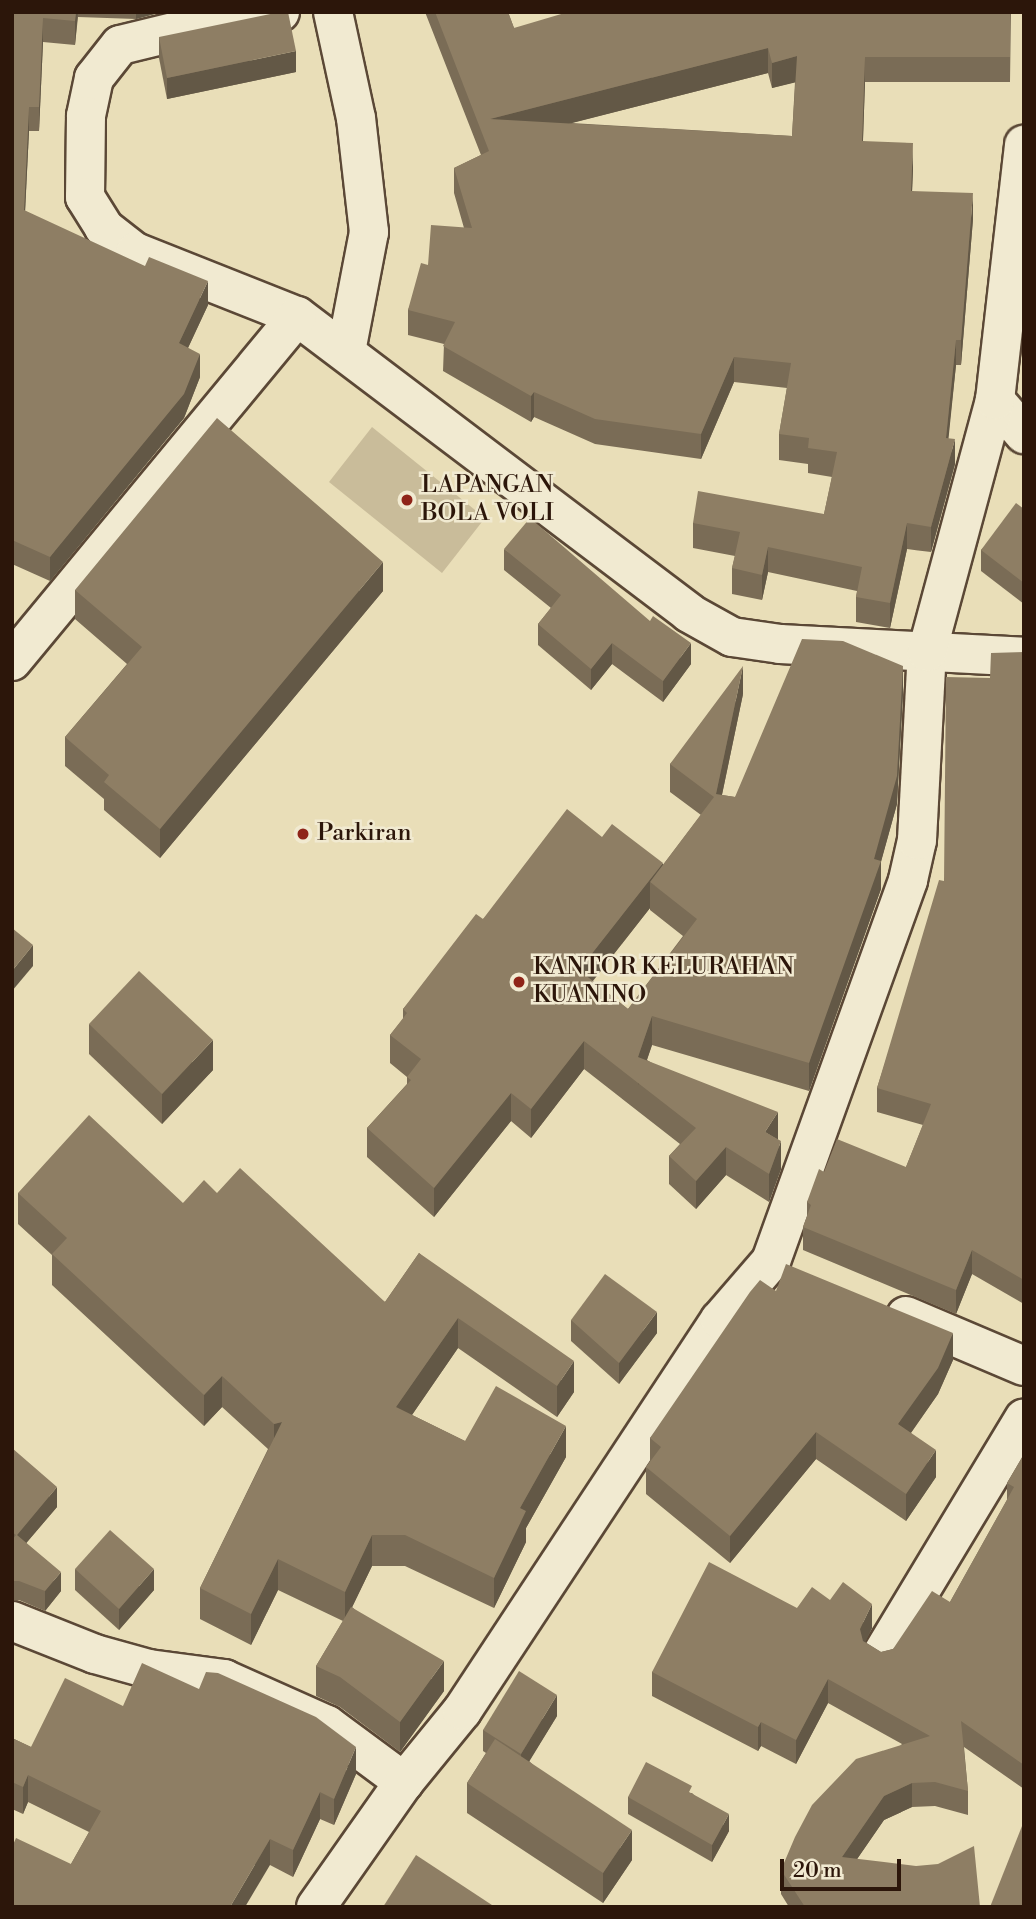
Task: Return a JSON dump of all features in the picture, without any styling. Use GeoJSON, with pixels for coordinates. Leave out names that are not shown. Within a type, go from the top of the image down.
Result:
{"type":"FeatureCollection","features":[{"type":"Feature","properties":{"kind":"street"},"geometry":{"type":"LineString","coordinates":[[280,12],[235,17],[120,45],[94,78],[86,116],[85,197],[104,228],[135,252],[297,316],[688,613],[732,637],[1024,657]]}},
{"type":"Feature","properties":{"kind":"street"},"geometry":{"type":"LineString","coordinates":[[333,12],[356,118],[369,232],[345,351]]}},
{"type":"Feature","properties":{"kind":"street"},"geometry":{"type":"LineString","coordinates":[[316,1907],[404,1782],[462,1711],[720,1320],[771,1261],[908,880],[917,840],[927,652],[995,400],[1024,145]]}},
{"type":"Feature","properties":{"kind":"street"},"geometry":{"type":"LineString","coordinates":[[12,661],[297,316]]}},
{"type":"Feature","properties":{"kind":"street"},"geometry":{"type":"LineString","coordinates":[[995,400],[1024,434]]}},
{"type":"Feature","properties":{"kind":"street"},"geometry":{"type":"LineString","coordinates":[[771,1261],[808,1276]]}},
{"type":"Feature","properties":{"kind":"street"},"geometry":{"type":"LineString","coordinates":[[871,1302],[1024,1366]]}},
{"type":"Feature","properties":{"kind":"street"},"geometry":{"type":"LineString","coordinates":[[882,1654],[1024,1419]]}},
{"type":"Feature","properties":{"kind":"street"},"geometry":{"type":"LineString","coordinates":[[12,1621],[35,1634],[149,1669],[224,1679],[327,1725],[404,1782]]}},
{"type":"Feature","properties":{"kind":"shaded area","name":"LAPANGAN BOLA VOLI"},"geometry":{"type":"Polygon","coordinates":[[[372,427],[485,518],[442,573],[329,482],[372,427]]]}},
{"type":"Feature","properties":{"kind":"building"},"geometry":{"type":"Polygon","coordinates":[[[12,12],[76,12],[75,21],[43,18],[39,107],[29,107],[24,210],[145,266],[149,257],[208,281],[179,343],[200,354],[184,394],[50,557],[12,540],[12,12]]]}},
{"type":"Feature","properties":{"kind":"building"},"geometry":{"type":"Polygon","coordinates":[[[288,12],[296,51],[167,78],[159,37],[288,12]]]}},
{"type":"Feature","properties":{"kind":"building"},"geometry":{"type":"Polygon","coordinates":[[[435,12],[508,12],[514,28],[568,12],[1010,12],[1010,57],[865,57],[862,141],[913,143],[911,191],[973,193],[961,340],[956,340],[946,438],[955,439],[931,527],[907,523],[890,603],[856,597],[862,567],[768,547],[762,575],[732,568],[740,532],[693,523],[698,491],[824,514],[837,452],[808,448],[809,438],[779,434],[791,363],[734,357],[701,434],[595,419],[534,392],[531,396],[443,346],[455,322],[408,310],[421,263],[428,265],[431,225],[472,228],[454,168],[489,151],[435,12]],[[768,48],[490,119],[792,136],[797,56],[772,63],[768,48]]]}},
{"type":"Feature","properties":{"kind":"building"},"geometry":{"type":"Polygon","coordinates":[[[217,418],[383,562],[160,829],[104,782],[109,775],[65,737],[142,647],[75,590],[217,418]]]}},
{"type":"Feature","properties":{"kind":"building"},"geometry":{"type":"Polygon","coordinates":[[[1016,503],[1024,509],[1024,583],[981,550],[1016,503]]]}},
{"type":"Feature","properties":{"kind":"building"},"geometry":{"type":"Polygon","coordinates":[[[530,518],[650,621],[653,616],[691,643],[663,681],[612,643],[591,669],[538,624],[561,595],[504,549],[530,518]]]}},
{"type":"Feature","properties":{"kind":"building"},"geometry":{"type":"Polygon","coordinates":[[[802,639],[843,641],[903,666],[897,776],[874,859],[881,861],[809,1063],[652,1016],[638,1057],[778,1112],[765,1132],[781,1141],[769,1174],[726,1147],[696,1181],[669,1156],[696,1128],[584,1041],[531,1109],[511,1093],[434,1188],[367,1128],[411,1080],[407,1077],[421,1059],[390,1035],[407,1013],[403,1009],[476,914],[483,919],[567,809],[602,837],[612,824],[663,863],[579,970],[628,1009],[697,919],[650,882],[714,797],[670,764],[743,666],[716,794],[735,797],[802,639]]]}},
{"type":"Feature","properties":{"kind":"building"},"geometry":{"type":"Polygon","coordinates":[[[1024,652],[1024,1280],[972,1250],[956,1290],[803,1227],[811,1205],[807,1202],[819,1169],[824,1172],[837,1139],[906,1167],[931,1104],[877,1088],[939,880],[944,881],[946,677],[990,678],[991,653],[1024,652]]]}},
{"type":"Feature","properties":{"kind":"building"},"geometry":{"type":"Polygon","coordinates":[[[12,928],[33,945],[12,971],[12,928]]]}},
{"type":"Feature","properties":{"kind":"building"},"geometry":{"type":"Polygon","coordinates":[[[139,971],[213,1040],[162,1094],[89,1024],[139,971]]]}},
{"type":"Feature","properties":{"kind":"building"},"geometry":{"type":"Polygon","coordinates":[[[89,1115],[183,1203],[204,1180],[217,1193],[240,1168],[385,1302],[419,1253],[574,1361],[557,1386],[458,1318],[396,1407],[465,1441],[496,1386],[566,1426],[520,1508],[526,1511],[494,1578],[405,1535],[372,1535],[345,1592],[278,1559],[251,1614],[200,1588],[282,1422],[274,1424],[222,1376],[204,1395],[52,1254],[67,1238],[18,1193],[89,1115]]]}},
{"type":"Feature","properties":{"kind":"building"},"geometry":{"type":"Polygon","coordinates":[[[786,1264],[953,1333],[938,1368],[898,1424],[936,1450],[906,1494],[816,1432],[730,1536],[646,1467],[661,1447],[650,1438],[750,1292],[760,1280],[776,1291],[786,1264]]]}},
{"type":"Feature","properties":{"kind":"building"},"geometry":{"type":"Polygon","coordinates":[[[605,1274],[657,1312],[619,1363],[571,1320],[605,1274]]]}},
{"type":"Feature","properties":{"kind":"building"},"geometry":{"type":"Polygon","coordinates":[[[12,1448],[57,1487],[17,1535],[61,1572],[45,1591],[12,1581],[12,1540],[16,1535],[12,1532],[12,1448]]]}},
{"type":"Feature","properties":{"kind":"building"},"geometry":{"type":"Polygon","coordinates":[[[1024,1454],[1024,1765],[961,1721],[968,1791],[935,1782],[912,1783],[884,1796],[842,1857],[916,1866],[938,1864],[974,1846],[980,1907],[805,1907],[781,1870],[812,1805],[856,1759],[930,1736],[828,1679],[796,1740],[761,1722],[758,1727],[652,1672],[709,1562],[797,1608],[812,1587],[830,1600],[843,1582],[872,1604],[860,1629],[863,1641],[881,1652],[893,1649],[932,1591],[950,1602],[1014,1487],[1007,1483],[1024,1454]]]}},
{"type":"Feature","properties":{"kind":"building"},"geometry":{"type":"Polygon","coordinates":[[[110,1530],[154,1569],[119,1609],[75,1569],[110,1530]]]}},
{"type":"Feature","properties":{"kind":"building"},"geometry":{"type":"Polygon","coordinates":[[[351,1607],[444,1661],[400,1722],[340,1677],[316,1666],[351,1607]]]}},
{"type":"Feature","properties":{"kind":"building"},"geometry":{"type":"Polygon","coordinates":[[[142,1663],[199,1689],[206,1672],[218,1673],[316,1717],[356,1747],[334,1799],[320,1792],[293,1850],[270,1839],[230,1907],[12,1907],[12,1847],[16,1838],[71,1864],[101,1811],[28,1775],[23,1787],[12,1782],[12,1738],[31,1747],[65,1678],[123,1706],[142,1663]]]}},
{"type":"Feature","properties":{"kind":"building"},"geometry":{"type":"Polygon","coordinates":[[[519,1671],[557,1695],[521,1754],[483,1730],[519,1671]]]}},
{"type":"Feature","properties":{"kind":"building"},"geometry":{"type":"Polygon","coordinates":[[[495,1739],[632,1830],[603,1873],[467,1783],[495,1739]]]}},
{"type":"Feature","properties":{"kind":"building"},"geometry":{"type":"Polygon","coordinates":[[[646,1762],[692,1786],[689,1792],[729,1814],[712,1845],[628,1797],[646,1762]]]}},
{"type":"Feature","properties":{"kind":"building"},"geometry":{"type":"Polygon","coordinates":[[[1024,1821],[1024,1907],[990,1907],[1024,1821]]]}},
{"type":"Feature","properties":{"kind":"building"},"geometry":{"type":"Polygon","coordinates":[[[416,1855],[495,1907],[383,1907],[416,1855]]]}},
{"type":"Feature","properties":{"kind":"place","name":"LAPANGAN BOLA VOLI"},"geometry":{"type":"Point","coordinates":[407,500]}},
{"type":"Feature","properties":{"kind":"place","name":"Parkiran"},"geometry":{"type":"Point","coordinates":[303,834]}},
{"type":"Feature","properties":{"kind":"place","name":"KANTOR KELURAHAN KUANINO"},"geometry":{"type":"Point","coordinates":[519,982]}}]}
